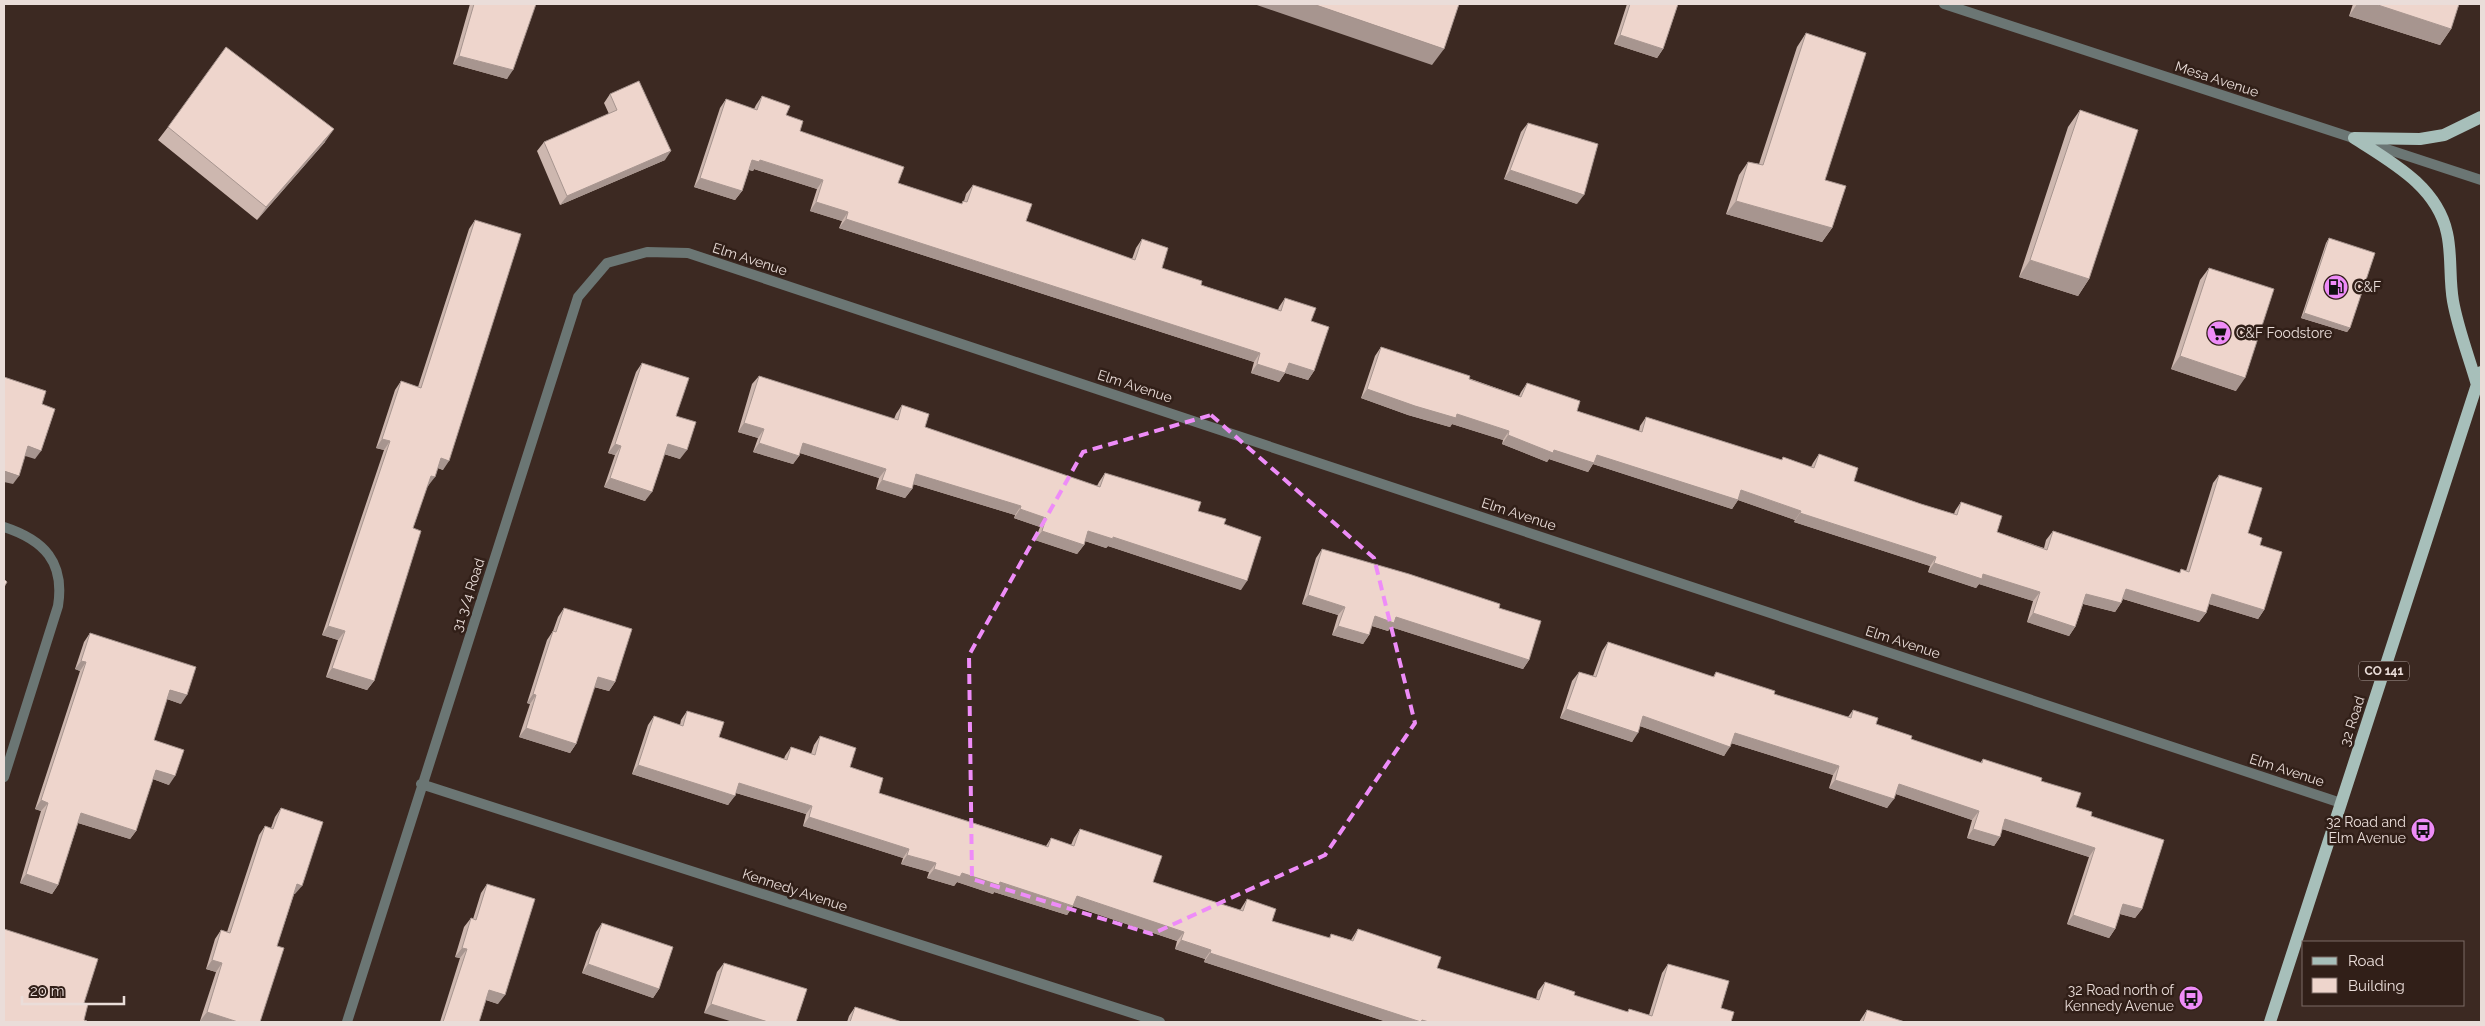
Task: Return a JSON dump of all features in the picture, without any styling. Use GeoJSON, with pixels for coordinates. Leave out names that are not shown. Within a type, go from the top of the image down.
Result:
{"type":"FeatureCollection","features":[{"type":"Feature","properties":{"kind":"main road"},"geometry":{"type":"LineString","coordinates":[[2354,138],[2420,139],[2444,135],[2481,117]]}},
{"type":"Feature","properties":{"kind":"main road"},"geometry":{"type":"LineString","coordinates":[[2354,138],[2404,171],[2424,188],[2438,209],[2447,232],[2453,301],[2477,385]]}},
{"type":"Feature","properties":{"kind":"main road","name":"32 Road"},"geometry":{"type":"LineString","coordinates":[[2270,1022],[2481,372]]}},
{"type":"Feature","properties":{"kind":"street","name":"Mesa Avenue"},"geometry":{"type":"LineString","coordinates":[[1944,4],[2481,180]]}},
{"type":"Feature","properties":{"kind":"street","name":"31 3/4 Road"},"geometry":{"type":"LineString","coordinates":[[347,1022],[421,784],[578,297],[607,262],[648,252],[688,253]]}},
{"type":"Feature","properties":{"kind":"street","name":"Elm Avenue"},"geometry":{"type":"LineString","coordinates":[[688,253],[2341,803]]}},
{"type":"Feature","properties":{"kind":"street"},"geometry":{"type":"LineString","coordinates":[[4,528],[24,535],[44,549],[57,569],[60,593],[58,606],[4,777]]}},
{"type":"Feature","properties":{"kind":"street","name":"Kennedy Avenue"},"geometry":{"type":"LineString","coordinates":[[421,784],[1160,1022]]}},
{"type":"Feature","properties":{"kind":"highlighted area"},"geometry":{"type":"Polygon","coordinates":[[[1211,415],[1374,558],[1415,723],[1325,855],[1152,934],[972,879],[969,655],[1083,452],[1211,415]]]}},
{"type":"Feature","properties":{"kind":"building"},"geometry":{"type":"Polygon","coordinates":[[[474,4],[536,4],[513,70],[459,56],[474,4]]]}},
{"type":"Feature","properties":{"kind":"building"},"geometry":{"type":"Polygon","coordinates":[[[1313,4],[1459,4],[1444,49],[1313,4]]]}},
{"type":"Feature","properties":{"kind":"building"},"geometry":{"type":"Polygon","coordinates":[[[1630,4],[1678,4],[1663,49],[1620,35],[1630,4]]]}},
{"type":"Feature","properties":{"kind":"building"},"geometry":{"type":"Polygon","coordinates":[[[2375,4],[2459,4],[2451,29],[2375,4]]]}},
{"type":"Feature","properties":{"kind":"building"},"geometry":{"type":"Polygon","coordinates":[[[1806,33],[1866,53],[1825,180],[1846,186],[1832,228],[1736,201],[1748,162],[1763,165],[1806,33]]]}},
{"type":"Feature","properties":{"kind":"building"},"geometry":{"type":"Polygon","coordinates":[[[226,47],[334,129],[266,207],[168,127],[226,47]]]}},
{"type":"Feature","properties":{"kind":"building"},"geometry":{"type":"Polygon","coordinates":[[[639,81],[671,151],[567,196],[544,142],[617,110],[610,94],[639,81]]]}},
{"type":"Feature","properties":{"kind":"building"},"geometry":{"type":"Polygon","coordinates":[[[762,96],[790,106],[786,115],[803,121],[800,131],[904,167],[898,183],[962,204],[963,201],[967,202],[973,185],[1032,204],[1026,221],[1135,260],[1142,239],[1168,248],[1162,268],[1202,281],[1201,285],[1281,311],[1285,298],[1316,308],[1311,321],[1329,327],[1314,371],[1289,363],[1285,373],[1257,364],[1260,353],[846,219],[848,212],[816,202],[823,180],[760,160],[759,162],[752,160],[742,191],[700,178],[726,99],[757,110],[762,96]]]}},
{"type":"Feature","properties":{"kind":"building"},"geometry":{"type":"Polygon","coordinates":[[[2080,110],[2138,130],[2089,279],[2030,260],[2080,110]]]}},
{"type":"Feature","properties":{"kind":"building"},"geometry":{"type":"Polygon","coordinates":[[[1528,123],[1598,144],[1584,195],[1510,170],[1528,123]]]}},
{"type":"Feature","properties":{"kind":"building"},"geometry":{"type":"Polygon","coordinates":[[[475,220],[521,234],[449,461],[441,458],[435,477],[431,476],[413,528],[421,531],[374,681],[332,668],[345,631],[328,626],[390,441],[382,439],[401,381],[421,388],[475,220]]]}},
{"type":"Feature","properties":{"kind":"building","name":"C&F"},"geometry":{"type":"Polygon","coordinates":[[[2329,238],[2375,253],[2350,328],[2304,313],[2329,238]]]}},
{"type":"Feature","properties":{"kind":"building","name":"C&F Foodstore"},"geometry":{"type":"Polygon","coordinates":[[[2209,268],[2274,289],[2245,378],[2180,356],[2209,268]]]}},
{"type":"Feature","properties":{"kind":"building"},"geometry":{"type":"Polygon","coordinates":[[[1381,347],[1470,376],[1469,379],[1521,397],[1527,383],[1580,401],[1577,411],[1642,432],[1646,417],[1782,460],[1783,457],[1814,468],[1819,454],[1858,468],[1854,481],[1921,504],[1957,515],[1961,502],[2002,516],[1997,532],[2047,550],[2053,531],[2180,573],[2181,569],[2189,572],[2219,475],[2262,488],[2248,533],[2262,538],[2260,545],[2282,552],[2264,610],[2212,594],[2206,613],[2126,589],[2121,603],[2086,594],[2075,627],[2033,613],[2040,592],[1983,574],[1982,579],[1934,563],[1936,557],[1800,513],[1801,511],[1741,490],[1738,500],[1597,455],[1594,463],[1554,450],[1553,453],[1508,435],[1509,431],[1457,414],[1456,418],[1415,406],[1367,389],[1381,347]]]}},
{"type":"Feature","properties":{"kind":"building"},"geometry":{"type":"Polygon","coordinates":[[[642,363],[689,378],[676,416],[696,422],[687,450],[668,444],[652,492],[610,478],[621,446],[615,444],[642,363]]]}},
{"type":"Feature","properties":{"kind":"building"},"geometry":{"type":"Polygon","coordinates":[[[759,376],[898,420],[902,405],[929,414],[925,427],[1100,487],[1105,473],[1201,502],[1198,511],[1226,519],[1224,524],[1261,537],[1247,581],[1113,537],[1113,539],[1088,531],[1084,545],[1042,531],[1046,518],[1020,509],[1021,506],[916,474],[912,489],[882,480],[886,469],[803,443],[799,456],[759,443],[764,429],[744,423],[759,376]]]}},
{"type":"Feature","properties":{"kind":"building"},"geometry":{"type":"Polygon","coordinates":[[[4,377],[46,391],[42,404],[55,409],[41,451],[28,446],[19,476],[4,471],[4,377]]]}},
{"type":"Feature","properties":{"kind":"building"},"geometry":{"type":"Polygon","coordinates":[[[1322,549],[1409,574],[1500,604],[1499,608],[1541,621],[1529,660],[1396,617],[1394,623],[1375,616],[1369,635],[1338,626],[1345,607],[1308,595],[1322,549]]]}},
{"type":"Feature","properties":{"kind":"building"},"geometry":{"type":"Polygon","coordinates":[[[564,608],[632,629],[615,682],[598,677],[576,744],[526,728],[536,695],[533,694],[553,631],[556,632],[564,608]]]}},
{"type":"Feature","properties":{"kind":"building"},"geometry":{"type":"Polygon","coordinates":[[[90,633],[196,667],[187,695],[170,690],[154,740],[184,750],[175,776],[156,770],[136,831],[81,813],[58,885],[26,874],[48,803],[41,800],[86,662],[81,661],[90,633]]]}},
{"type":"Feature","properties":{"kind":"building"},"geometry":{"type":"Polygon","coordinates":[[[1608,642],[1714,677],[1716,672],[1775,691],[1774,694],[1851,718],[1853,710],[1878,718],[1876,724],[1912,736],[1911,739],[1982,763],[1983,759],[2042,778],[2041,781],[2081,793],[2076,807],[2092,812],[2091,816],[2164,840],[2142,909],[2123,904],[2115,929],[2073,915],[2095,848],[2005,819],[2000,837],[1973,829],[1979,811],[1899,784],[1894,799],[1835,780],[1839,766],[1735,733],[1730,747],[1643,716],[1638,733],[1566,709],[1579,672],[1596,677],[1608,642]]]}},
{"type":"Feature","properties":{"kind":"building"},"geometry":{"type":"Polygon","coordinates":[[[687,711],[724,722],[719,737],[787,760],[791,747],[815,755],[820,736],[856,748],[850,767],[883,778],[879,793],[1048,847],[1051,838],[1074,846],[1080,829],[1162,856],[1153,882],[1243,911],[1247,899],[1276,909],[1272,921],[1330,938],[1331,934],[1353,941],[1358,929],[1441,957],[1437,968],[1539,1000],[1545,982],[1575,992],[1574,995],[1628,1012],[1629,1009],[1652,1016],[1668,964],[1729,981],[1721,1008],[1734,1012],[1731,1022],[1429,1022],[1422,1020],[1421,1022],[1210,953],[1211,950],[1181,940],[1184,932],[1077,896],[1073,906],[1000,882],[999,885],[962,873],[960,877],[934,869],[936,863],[907,855],[909,849],[809,817],[812,806],[739,783],[735,796],[638,765],[654,716],[683,726],[687,711]]]}},
{"type":"Feature","properties":{"kind":"building"},"geometry":{"type":"Polygon","coordinates":[[[281,808],[323,822],[302,886],[297,884],[277,946],[284,948],[260,1022],[238,1022],[207,1012],[222,963],[212,960],[221,930],[230,933],[265,826],[273,829],[281,808]]]}},
{"type":"Feature","properties":{"kind":"building"},"geometry":{"type":"Polygon","coordinates":[[[487,884],[535,899],[505,995],[489,990],[479,1022],[443,1022],[467,949],[462,948],[471,918],[476,920],[487,884]]]}},
{"type":"Feature","properties":{"kind":"building"},"geometry":{"type":"Polygon","coordinates":[[[602,923],[673,947],[659,989],[588,964],[602,923]]]}},
{"type":"Feature","properties":{"kind":"building"},"geometry":{"type":"Polygon","coordinates":[[[4,929],[98,959],[84,1003],[88,1004],[84,1020],[87,1022],[4,1022],[4,929]]]}},
{"type":"Feature","properties":{"kind":"building"},"geometry":{"type":"Polygon","coordinates":[[[724,963],[807,989],[796,1022],[768,1022],[711,1004],[724,963]]]}},
{"type":"Feature","properties":{"kind":"building"},"geometry":{"type":"Polygon","coordinates":[[[855,1007],[902,1022],[850,1022],[855,1007]]]}},
{"type":"Feature","properties":{"kind":"building"},"geometry":{"type":"Polygon","coordinates":[[[1867,1010],[1905,1022],[1863,1022],[1867,1010]]]}},
{"type":"Feature","properties":{"kind":"place","name":"C&F"},"geometry":{"type":"Point","coordinates":[2336,287]}},
{"type":"Feature","properties":{"kind":"place","name":"C&F Foodstore"},"geometry":{"type":"Point","coordinates":[2219,333]}},
{"type":"Feature","properties":{"kind":"place","name":"32 Road and Elm Avenue"},"geometry":{"type":"Point","coordinates":[2423,830]}},
{"type":"Feature","properties":{"kind":"place","name":"32 Road north of Kennedy Avenue"},"geometry":{"type":"Point","coordinates":[2191,998]}}]}
